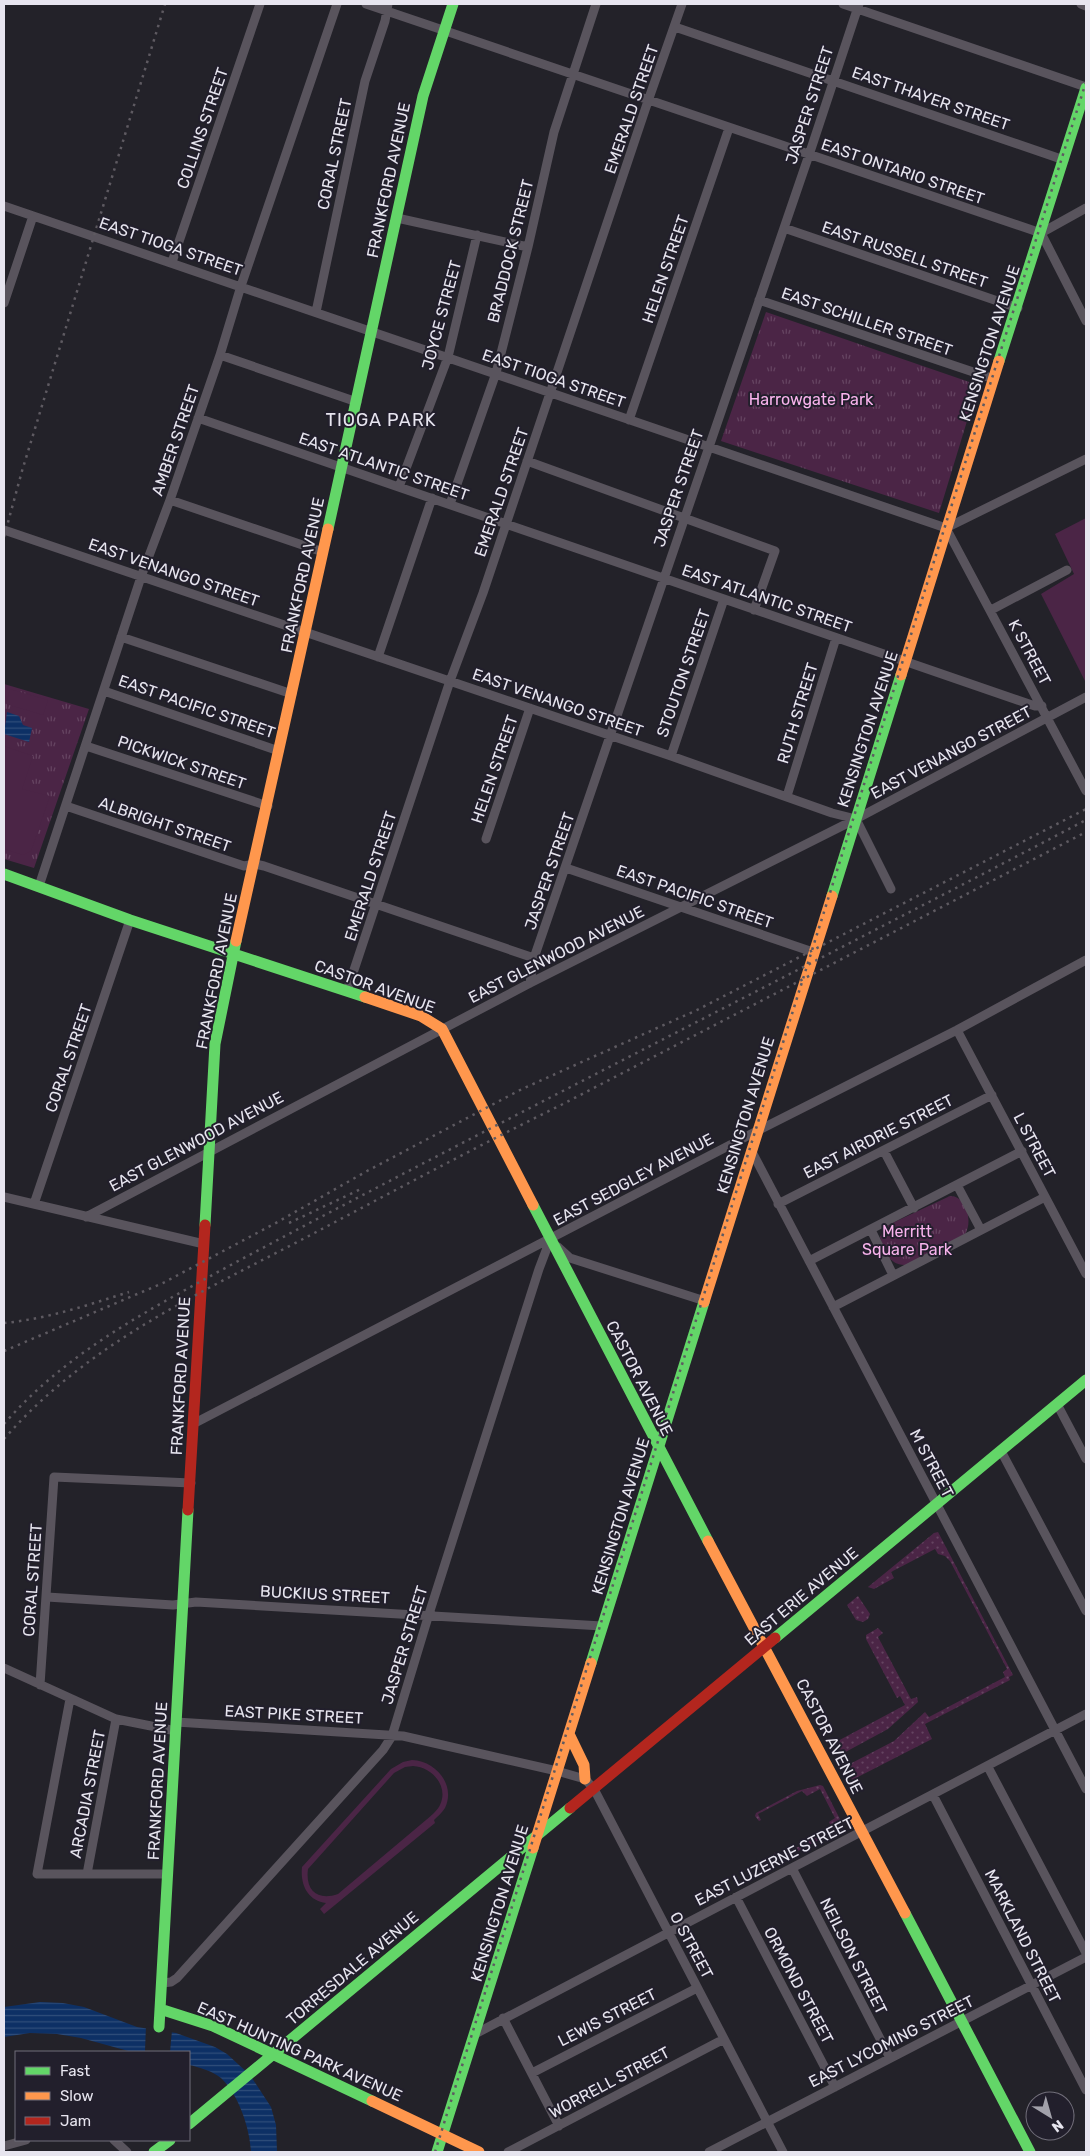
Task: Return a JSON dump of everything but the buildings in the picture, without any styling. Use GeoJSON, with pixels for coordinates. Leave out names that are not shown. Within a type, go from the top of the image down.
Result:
{"type":"FeatureCollection","features":[{"type":"Feature","properties":{"kind":"main road","name":"FRANKFORD AVENUE"},"geometry":{"type":"LineString","coordinates":[[159,2027],[216,1044],[233,955],[268,806],[423,96],[453,4]]}},
{"type":"Feature","properties":{"kind":"main road","name":"KENSINGTON AVENUE"},"geometry":{"type":"LineString","coordinates":[[437,2152],[813,952],[906,662],[946,528],[1018,308],[1086,88]]}},
{"type":"Feature","properties":{"kind":"main road","name":"CASTOR AVENUE"},"geometry":{"type":"LineString","coordinates":[[4,874],[233,955],[348,990],[421,1016],[442,1029],[658,1448],[765,1647],[1030,2152]]}},
{"type":"Feature","properties":{"kind":"main road","name":"EAST ERIE AVENUE"},"geometry":{"type":"LineString","coordinates":[[536,1837],[1086,1380]]}},
{"type":"Feature","properties":{"kind":"main road"},"geometry":{"type":"LineString","coordinates":[[569,1734],[584,1765],[585,1779]]}},
{"type":"Feature","properties":{"kind":"main road","name":"TORRESDALE AVENUE"},"geometry":{"type":"LineString","coordinates":[[190,2123],[536,1837]]}},
{"type":"Feature","properties":{"kind":"main road","name":"EAST HUNTING PARK AVENUE"},"geometry":{"type":"LineString","coordinates":[[160,2009],[213,2026],[272,2056],[480,2152]]}},
{"type":"Feature","properties":{"kind":"main road"},"geometry":{"type":"LineString","coordinates":[[154,2152],[169,2141]]}},
{"type":"Feature","properties":{"kind":"street","name":"COLLINS STREET"},"geometry":{"type":"LineString","coordinates":[[172,262],[260,4]]}},
{"type":"Feature","properties":{"kind":"street","name":"AMBER STREET"},"geometry":{"type":"LineString","coordinates":[[39,886],[141,577],[170,500],[220,355],[241,286],[337,4]]}},
{"type":"Feature","properties":{"kind":"street","name":"EAST ONTARIO STREET"},"geometry":{"type":"LineString","coordinates":[[366,4],[388,8],[444,31],[1041,233]]}},
{"type":"Feature","properties":{"kind":"street","name":"BRADDOCK STREET"},"geometry":{"type":"LineString","coordinates":[[450,504],[496,373],[528,247],[554,132],[596,4]]}},
{"type":"Feature","properties":{"kind":"street","name":"EMERALD STREET"},"geometry":{"type":"LineString","coordinates":[[348,990],[450,681],[483,593],[682,4]]}},
{"type":"Feature","properties":{"kind":"street"},"geometry":{"type":"LineString","coordinates":[[842,4],[858,6],[1086,88]]}},
{"type":"Feature","properties":{"kind":"street"},"geometry":{"type":"LineString","coordinates":[[1081,4],[1086,6]]}},
{"type":"Feature","properties":{"kind":"street","name":"JASPER STREET"},"geometry":{"type":"LineString","coordinates":[[530,982],[534,958],[809,155],[858,6]]}},
{"type":"Feature","properties":{"kind":"street","name":"CORAL STREET"},"geometry":{"type":"LineString","coordinates":[[316,312],[365,81],[388,8]]}},
{"type":"Feature","properties":{"kind":"street","name":"EAST THAYER STREET"},"geometry":{"type":"LineString","coordinates":[[675,27],[1064,160]]}},
{"type":"Feature","properties":{"kind":"street","name":"HELEN STREET"},"geometry":{"type":"LineString","coordinates":[[629,420],[729,128]]}},
{"type":"Feature","properties":{"kind":"street","name":"EAST TIOGA STREET"},"geometry":{"type":"LineString","coordinates":[[4,206],[946,528]]}},
{"type":"Feature","properties":{"kind":"street"},"geometry":{"type":"LineString","coordinates":[[1086,208],[1041,233],[1086,321]]}},
{"type":"Feature","properties":{"kind":"street"},"geometry":{"type":"LineString","coordinates":[[4,303],[34,216]]}},
{"type":"Feature","properties":{"kind":"street"},"geometry":{"type":"LineString","coordinates":[[397,218],[528,247]]}},
{"type":"Feature","properties":{"kind":"street","name":"EAST RUSSELL STREET"},"geometry":{"type":"LineString","coordinates":[[784,228],[1018,308]]}},
{"type":"Feature","properties":{"kind":"street","name":"JOYCE STREET"},"geometry":{"type":"LineString","coordinates":[[399,487],[448,357],[477,235]]}},
{"type":"Feature","properties":{"kind":"street","name":"EAST SCHILLER STREET"},"geometry":{"type":"LineString","coordinates":[[759,300],[994,379]]}},
{"type":"Feature","properties":{"kind":"street"},"geometry":{"type":"LineString","coordinates":[[220,355],[357,402]]}},
{"type":"Feature","properties":{"kind":"street","name":"EAST ATLANTIC STREET"},"geometry":{"type":"LineString","coordinates":[[198,418],[906,662],[1035,706],[1042,706]]}},
{"type":"Feature","properties":{"kind":"street"},"geometry":{"type":"LineString","coordinates":[[946,528],[1086,459]]}},
{"type":"Feature","properties":{"kind":"street"},"geometry":{"type":"LineString","coordinates":[[527,461],[775,551],[754,610]]}},
{"type":"Feature","properties":{"kind":"street"},"geometry":{"type":"LineString","coordinates":[[378,657],[432,498]]}},
{"type":"Feature","properties":{"kind":"street"},"geometry":{"type":"LineString","coordinates":[[170,500],[323,552]]}},
{"type":"Feature","properties":{"kind":"street","name":"K STREET"},"geometry":{"type":"LineString","coordinates":[[946,528],[1086,790]]}},
{"type":"Feature","properties":{"kind":"street","name":"EAST VENANGO STREET"},"geometry":{"type":"LineString","coordinates":[[4,530],[610,735],[832,813],[856,819],[1086,698]]}},
{"type":"Feature","properties":{"kind":"street"},"geometry":{"type":"LineString","coordinates":[[991,610],[1067,570]]}},
{"type":"Feature","properties":{"kind":"street","name":"STOUTON STREET"},"geometry":{"type":"LineString","coordinates":[[671,756],[724,599]]}},
{"type":"Feature","properties":{"kind":"street"},"geometry":{"type":"LineString","coordinates":[[121,637],[292,694]]}},
{"type":"Feature","properties":{"kind":"street","name":"RUTH STREET"},"geometry":{"type":"LineString","coordinates":[[787,796],[836,638]]}},
{"type":"Feature","properties":{"kind":"street","name":"EAST PACIFIC STREET"},"geometry":{"type":"LineString","coordinates":[[104,691],[279,750]]}},
{"type":"Feature","properties":{"kind":"street","name":"HELEN STREET"},"geometry":{"type":"LineString","coordinates":[[486,839],[530,708]]}},
{"type":"Feature","properties":{"kind":"street","name":"PICKWICK STREET"},"geometry":{"type":"LineString","coordinates":[[86,746],[268,806]]}},
{"type":"Feature","properties":{"kind":"street","name":"ALBRIGHT STREET"},"geometry":{"type":"LineString","coordinates":[[66,806],[244,866],[255,864]]}},
{"type":"Feature","properties":{"kind":"street"},"geometry":{"type":"LineString","coordinates":[[856,819],[891,889]]}},
{"type":"Feature","properties":{"kind":"street","name":"EAST GLENWOOD AVENUE"},"geometry":{"type":"LineString","coordinates":[[86,1217],[530,982],[856,819]]}},
{"type":"Feature","properties":{"kind":"street"},"geometry":{"type":"LineString","coordinates":[[255,864],[376,903],[534,958]]}},
{"type":"Feature","properties":{"kind":"street","name":"EAST PACIFIC STREET"},"geometry":{"type":"LineString","coordinates":[[566,868],[813,952]]}},
{"type":"Feature","properties":{"kind":"street","name":"CORAL STREET"},"geometry":{"type":"LineString","coordinates":[[34,1204],[130,920]]}},
{"type":"Feature","properties":{"kind":"street","name":"EAST SEDGLEY AVENUE"},"geometry":{"type":"LineString","coordinates":[[193,1424],[757,1131],[957,1030],[1086,960]]}},
{"type":"Feature","properties":{"kind":"street","name":"L STREET"},"geometry":{"type":"LineString","coordinates":[[957,1030],[1086,1274]]}},
{"type":"Feature","properties":{"kind":"street","name":"EAST AIRDRIE STREET"},"geometry":{"type":"LineString","coordinates":[[778,1204],[992,1095]]}},
{"type":"Feature","properties":{"kind":"street","name":"M STREET"},"geometry":{"type":"LineString","coordinates":[[751,1150],[1086,1789]]}},
{"type":"Feature","properties":{"kind":"street"},"geometry":{"type":"LineString","coordinates":[[884,1151],[914,1208]]}},
{"type":"Feature","properties":{"kind":"street"},"geometry":{"type":"LineString","coordinates":[[810,1261],[1022,1151]]}},
{"type":"Feature","properties":{"kind":"street"},"geometry":{"type":"LineString","coordinates":[[957,1185],[981,1230]]}},
{"type":"Feature","properties":{"kind":"street"},"geometry":{"type":"LineString","coordinates":[[4,1197],[204,1244]]}},
{"type":"Feature","properties":{"kind":"street"},"geometry":{"type":"LineString","coordinates":[[832,1306],[1046,1197]]}},
{"type":"Feature","properties":{"kind":"street"},"geometry":{"type":"LineString","coordinates":[[871,1230],[893,1275]]}},
{"type":"Feature","properties":{"kind":"street"},"geometry":{"type":"LineString","coordinates":[[550,1240],[570,1258],[705,1301]]}},
{"type":"Feature","properties":{"kind":"street","name":"JASPER STREET"},"geometry":{"type":"LineString","coordinates":[[162,1983],[171,1982],[177,1978],[383,1750],[392,1736],[428,1614],[550,1240]]}},
{"type":"Feature","properties":{"kind":"street"},"geometry":{"type":"LineString","coordinates":[[1057,1404],[1086,1459]]}},
{"type":"Feature","properties":{"kind":"street"},"geometry":{"type":"LineString","coordinates":[[1001,1451],[1086,1611]]}},
{"type":"Feature","properties":{"kind":"street","name":"CORAL STREET"},"geometry":{"type":"LineString","coordinates":[[40,1685],[54,1477],[191,1483]]}},
{"type":"Feature","properties":{"kind":"street","name":"BUCKIUS STREET"},"geometry":{"type":"LineString","coordinates":[[47,1596],[173,1605],[196,1602],[428,1614],[602,1626]]}},
{"type":"Feature","properties":{"kind":"street","name":"EAST PIKE STREET"},"geometry":{"type":"LineString","coordinates":[[4,1668],[116,1719],[176,1726],[392,1736],[557,1771]]}},
{"type":"Feature","properties":{"kind":"street"},"geometry":{"type":"LineString","coordinates":[[70,1699],[37,1874],[168,1874]]}},
{"type":"Feature","properties":{"kind":"street","name":"EAST LUZERNE STREET"},"geometry":{"type":"LineString","coordinates":[[475,2034],[1086,1714]]}},
{"type":"Feature","properties":{"kind":"street","name":"ARCADIA STREET"},"geometry":{"type":"LineString","coordinates":[[87,1874],[116,1719]]}},
{"type":"Feature","properties":{"kind":"street"},"geometry":{"type":"LineString","coordinates":[[988,1767],[1086,1953]]}},
{"type":"Feature","properties":{"kind":"street"},"geometry":{"type":"LineString","coordinates":[[557,1771],[585,1779]]}},
{"type":"Feature","properties":{"kind":"street","name":"O STREET"},"geometry":{"type":"LineString","coordinates":[[585,1779],[594,1789],[783,2152]]}},
{"type":"Feature","properties":{"kind":"street","name":"MARKLAND STREET"},"geometry":{"type":"LineString","coordinates":[[933,1795],[1086,2090]]}},
{"type":"Feature","properties":{"kind":"street","name":"NEILSON STREET"},"geometry":{"type":"LineString","coordinates":[[792,1868],[890,2058]]}},
{"type":"Feature","properties":{"kind":"street","name":"ORMOND STREET"},"geometry":{"type":"LineString","coordinates":[[736,1897],[835,2088]]}},
{"type":"Feature","properties":{"kind":"street","name":"EAST LYCOMING STREET"},"geometry":{"type":"LineString","coordinates":[[709,2152],[1086,1957]]}},
{"type":"Feature","properties":{"kind":"street","name":"LEWIS STREET"},"geometry":{"type":"LineString","coordinates":[[532,2073],[697,1988]]}},
{"type":"Feature","properties":{"kind":"street"},"geometry":{"type":"LineString","coordinates":[[503,2018],[558,2126]]}},
{"type":"Feature","properties":{"kind":"street","name":"WORRELL STREET"},"geometry":{"type":"LineString","coordinates":[[508,2152],[724,2040]]}},
{"type":"Feature","properties":{"kind":"street"},"geometry":{"type":"LineString","coordinates":[[4,2146],[22,2141]]}},
{"type":"Feature","properties":{"kind":"street"},"geometry":{"type":"LineString","coordinates":[[115,2141],[127,2152]]}},
{"type":"Feature","properties":{"kind":"green space","name":"Harrowgate Park"},"geometry":{"type":"Polygon","coordinates":[[[766,312],[978,385],[939,513],[721,441],[766,312]]]}},
{"type":"Feature","properties":{"kind":"green space"},"geometry":{"type":"Polygon","coordinates":[[[1086,518],[1086,683],[1041,594],[1074,574],[1055,534],[1086,518]]]}},
{"type":"Feature","properties":{"kind":"green space"},"geometry":{"type":"Polygon","coordinates":[[[4,684],[89,709],[34,868],[4,859],[4,684]]]}},
{"type":"Feature","properties":{"kind":"green space"},"geometry":{"type":"Polygon","coordinates":[[[10,689],[48,700],[43,715],[6,704],[10,689]]]}},
{"type":"Feature","properties":{"kind":"green space"},"geometry":{"type":"Polygon","coordinates":[[[4,746],[33,756],[22,789],[50,796],[31,851],[23,855],[4,849],[4,746]]]}},
{"type":"Feature","properties":{"kind":"green space","name":"Merritt Square Park"},"geometry":{"type":"Polygon","coordinates":[[[950,1196],[961,1200],[967,1210],[968,1223],[965,1234],[906,1265],[900,1265],[892,1260],[885,1252],[880,1237],[886,1226],[950,1196]]]}},
{"type":"Feature","properties":{"kind":"green space"},"geometry":{"type":"Polygon","coordinates":[[[938,1532],[1013,1675],[1009,1677],[1010,1680],[925,1724],[932,1739],[852,1780],[846,1766],[894,1741],[925,1712],[929,1717],[1005,1677],[1003,1672],[1007,1669],[950,1561],[945,1556],[938,1554],[935,1549],[891,1572],[894,1578],[874,1589],[868,1587],[934,1533],[938,1532]]]}},
{"type":"Feature","properties":{"kind":"green space"},"geometry":{"type":"Polygon","coordinates":[[[858,1596],[870,1614],[868,1619],[863,1622],[856,1620],[847,1605],[858,1596]]]}},
{"type":"Feature","properties":{"kind":"green space"},"geometry":{"type":"Polygon","coordinates":[[[878,1628],[883,1633],[878,1637],[911,1699],[917,1697],[918,1702],[888,1729],[840,1755],[834,1743],[905,1705],[900,1696],[897,1698],[866,1639],[866,1635],[878,1628]]]}},
{"type":"Feature","properties":{"kind":"green space"},"geometry":{"type":"Polygon","coordinates":[[[421,1761],[442,1776],[448,1791],[445,1808],[434,1820],[435,1823],[324,1914],[320,1909],[326,1903],[314,1899],[306,1891],[302,1880],[302,1867],[391,1769],[403,1762],[421,1761]],[[405,1767],[394,1773],[308,1869],[309,1883],[314,1892],[324,1896],[338,1894],[436,1811],[442,1798],[440,1785],[432,1774],[420,1767],[405,1767]]]}},
{"type":"Feature","properties":{"kind":"green space"},"geometry":{"type":"Polygon","coordinates":[[[820,1785],[823,1786],[844,1827],[779,1861],[774,1852],[779,1857],[832,1829],[829,1822],[835,1818],[820,1789],[807,1796],[802,1791],[758,1814],[761,1820],[759,1821],[755,1816],[756,1813],[797,1791],[820,1785]]]}},
{"type":"Feature","properties":{"kind":"water"},"geometry":{"type":"Polygon","coordinates":[[[7,712],[19,716],[23,725],[32,728],[29,742],[4,734],[7,712]]]}},
{"type":"Feature","properties":{"kind":"water"},"geometry":{"type":"Polygon","coordinates":[[[40,2002],[63,2003],[84,2007],[137,2027],[176,2033],[215,2047],[227,2054],[250,2075],[271,2107],[276,2125],[277,2152],[251,2152],[246,2123],[233,2094],[221,2078],[190,2065],[190,2051],[128,2051],[81,2038],[57,2034],[30,2033],[4,2037],[4,2007],[40,2002]]]}},
{"type":"Feature","properties":{"kind":"pier"},"geometry":{"type":"Polygon","coordinates":[[[146,2026],[172,2030],[170,2051],[145,2051],[146,2026]]]}},
{"type":"Feature","properties":{"kind":"railway"},"geometry":{"type":"LineString","coordinates":[[4,537],[22,471],[165,4]]}},
{"type":"Feature","properties":{"kind":"railway"},"geometry":{"type":"LineString","coordinates":[[435,2152],[1086,82]]}},
{"type":"Feature","properties":{"kind":"railway"},"geometry":{"type":"LineString","coordinates":[[4,1351],[163,1283],[274,1224],[367,1171],[522,1089],[697,1010],[1086,809]]}},
{"type":"Feature","properties":{"kind":"railway"},"geometry":{"type":"LineString","coordinates":[[4,1424],[27,1400],[76,1358],[130,1322],[187,1289],[399,1176],[1086,820]]}},
{"type":"Feature","properties":{"kind":"railway"},"geometry":{"type":"LineString","coordinates":[[4,1439],[36,1406],[70,1376],[106,1349],[182,1303],[464,1154],[1086,832]]}},
{"type":"Feature","properties":{"kind":"railway"},"geometry":{"type":"LineString","coordinates":[[289,1223],[363,1188]]}},
{"type":"Feature","properties":{"kind":"railway"},"geometry":{"type":"LineString","coordinates":[[4,1323],[52,1315],[129,1292]]}},
{"type":"Feature","properties":{"kind":"traffic: fast"},"geometry":{"type":"LineString","coordinates":[[328,529],[423,96],[453,4]]}},
{"type":"Feature","properties":{"kind":"traffic: fast"},"geometry":{"type":"LineString","coordinates":[[999,361],[1086,88]]}},
{"type":"Feature","properties":{"kind":"traffic: fast"},"geometry":{"type":"LineString","coordinates":[[832,896],[901,675]]}},
{"type":"Feature","properties":{"kind":"traffic: fast"},"geometry":{"type":"LineString","coordinates":[[4,874],[130,920],[365,997]]}},
{"type":"Feature","properties":{"kind":"traffic: fast"},"geometry":{"type":"LineString","coordinates":[[205,1225],[215,1044],[236,941]]}},
{"type":"Feature","properties":{"kind":"traffic: fast"},"geometry":{"type":"LineString","coordinates":[[533,1205],[708,1541]]}},
{"type":"Feature","properties":{"kind":"traffic: fast"},"geometry":{"type":"LineString","coordinates":[[591,1663],[704,1302]]}},
{"type":"Feature","properties":{"kind":"traffic: fast"},"geometry":{"type":"LineString","coordinates":[[775,1638],[1086,1380]]}},
{"type":"Feature","properties":{"kind":"traffic: fast"},"geometry":{"type":"LineString","coordinates":[[159,2027],[188,1510]]}},
{"type":"Feature","properties":{"kind":"traffic: fast"},"geometry":{"type":"LineString","coordinates":[[190,2123],[570,1808]]}},
{"type":"Feature","properties":{"kind":"traffic: fast"},"geometry":{"type":"LineString","coordinates":[[437,2152],[533,1848]]}},
{"type":"Feature","properties":{"kind":"traffic: fast"},"geometry":{"type":"LineString","coordinates":[[905,1913],[1030,2152]]}},
{"type":"Feature","properties":{"kind":"traffic: fast"},"geometry":{"type":"LineString","coordinates":[[160,2009],[213,2026],[372,2101]]}},
{"type":"Feature","properties":{"kind":"traffic: fast"},"geometry":{"type":"LineString","coordinates":[[154,2152],[169,2141]]}},
{"type":"Feature","properties":{"kind":"traffic: slow"},"geometry":{"type":"LineString","coordinates":[[901,675],[999,361]]}},
{"type":"Feature","properties":{"kind":"traffic: slow"},"geometry":{"type":"LineString","coordinates":[[236,941],[328,529]]}},
{"type":"Feature","properties":{"kind":"traffic: slow"},"geometry":{"type":"LineString","coordinates":[[704,1302],[832,896]]}},
{"type":"Feature","properties":{"kind":"traffic: slow"},"geometry":{"type":"LineString","coordinates":[[365,997],[421,1016],[442,1029],[533,1205]]}},
{"type":"Feature","properties":{"kind":"traffic: slow"},"geometry":{"type":"LineString","coordinates":[[708,1541],[905,1913]]}},
{"type":"Feature","properties":{"kind":"traffic: slow"},"geometry":{"type":"LineString","coordinates":[[533,1848],[591,1663]]}},
{"type":"Feature","properties":{"kind":"traffic: slow"},"geometry":{"type":"LineString","coordinates":[[569,1734],[584,1765],[585,1779]]}},
{"type":"Feature","properties":{"kind":"traffic: slow"},"geometry":{"type":"LineString","coordinates":[[372,2101],[479,2152]]}},
{"type":"Feature","properties":{"kind":"traffic: jam"},"geometry":{"type":"LineString","coordinates":[[188,1510],[205,1225]]}},
{"type":"Feature","properties":{"kind":"traffic: jam"},"geometry":{"type":"LineString","coordinates":[[570,1808],[775,1638]]}},
{"type":"Feature","properties":{"kind":"district","name":"TIOGA PARK"},"geometry":{"type":"Point","coordinates":[381,420]}}]}
